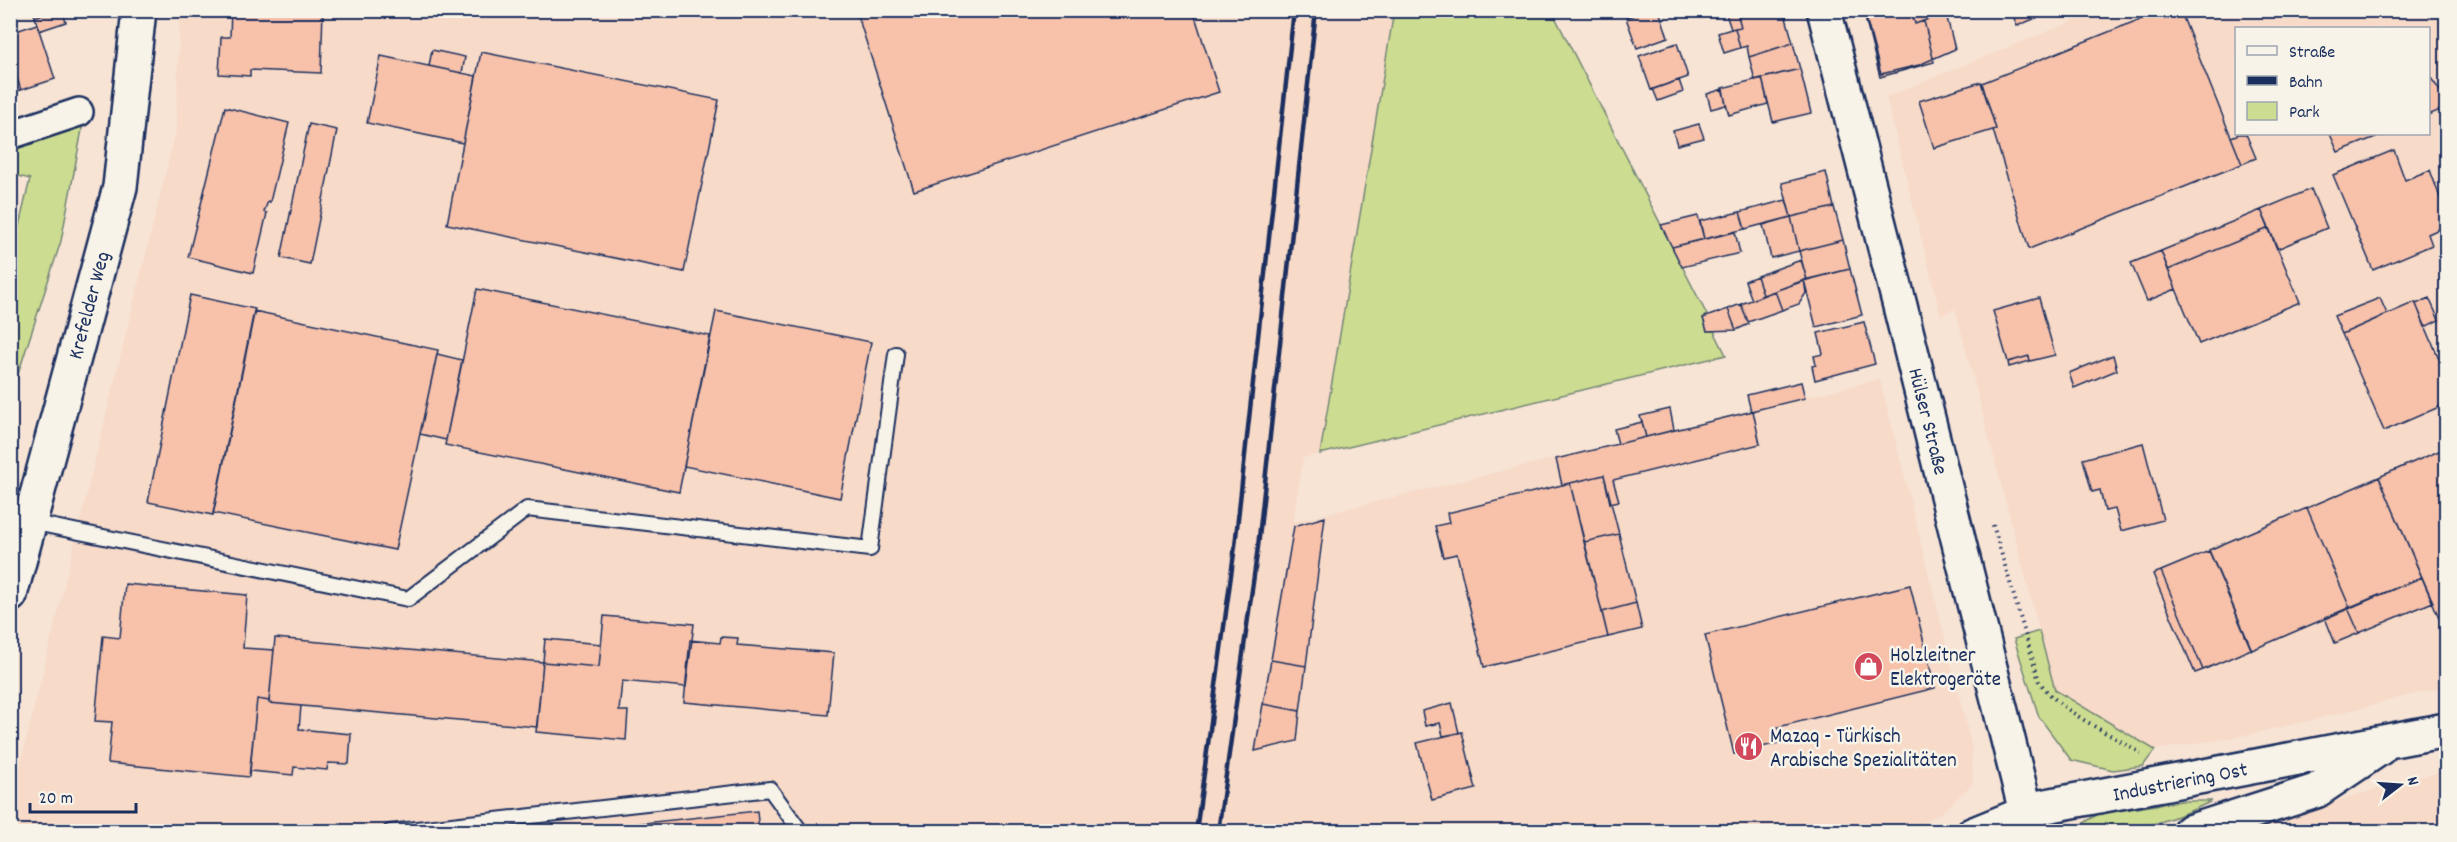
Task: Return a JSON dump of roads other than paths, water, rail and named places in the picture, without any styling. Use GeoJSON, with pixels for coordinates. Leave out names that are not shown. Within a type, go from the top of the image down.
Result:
{"type":"FeatureCollection","features":[{"type":"Feature","properties":{"kind":"street","name":"Krefelder Weg"},"geometry":{"type":"LineString","coordinates":[[10,595],[120,187],[139,10]]}},
{"type":"Feature","properties":{"kind":"street","name":"Hülser Straße"},"geometry":{"type":"LineString","coordinates":[[1824,10],[1898,294],[2028,821]]}},
{"type":"Feature","properties":{"kind":"street"},"geometry":{"type":"LineString","coordinates":[[10,135],[79,112]]}},
{"type":"Feature","properties":{"kind":"street","name":"Industriering Ost"},"geometry":{"type":"LineString","coordinates":[[1971,831],[2028,821],[2391,740],[2446,730]]}},
{"type":"Feature","properties":{"kind":"street","name":"Industriering Ost"},"geometry":{"type":"LineString","coordinates":[[2189,831],[2316,791],[2391,740]]}},
{"type":"Feature","properties":{"kind":"lane"},"geometry":{"type":"LineString","coordinates":[[30,522],[408,599],[527,509],[870,549],[896,354]]}},
{"type":"Feature","properties":{"kind":"lane"},"geometry":{"type":"LineString","coordinates":[[390,831],[770,789],[801,831]]}},
{"type":"Feature","properties":{"kind":"railway"},"geometry":{"type":"LineString","coordinates":[[1196,832],[1235,546],[1294,10]]}},
{"type":"Feature","properties":{"kind":"railway"},"geometry":{"type":"LineString","coordinates":[[1218,832],[1258,547],[1316,10]]}},
{"type":"Feature","properties":{"kind":"place","name":"Holzleitner Elektrogeräte"},"geometry":{"type":"Point","coordinates":[1869,666]}},
{"type":"Feature","properties":{"kind":"place","name":"Mazaq - Türkisch Arabische Spezialitäten"},"geometry":{"type":"Point","coordinates":[1749,747]}}]}
